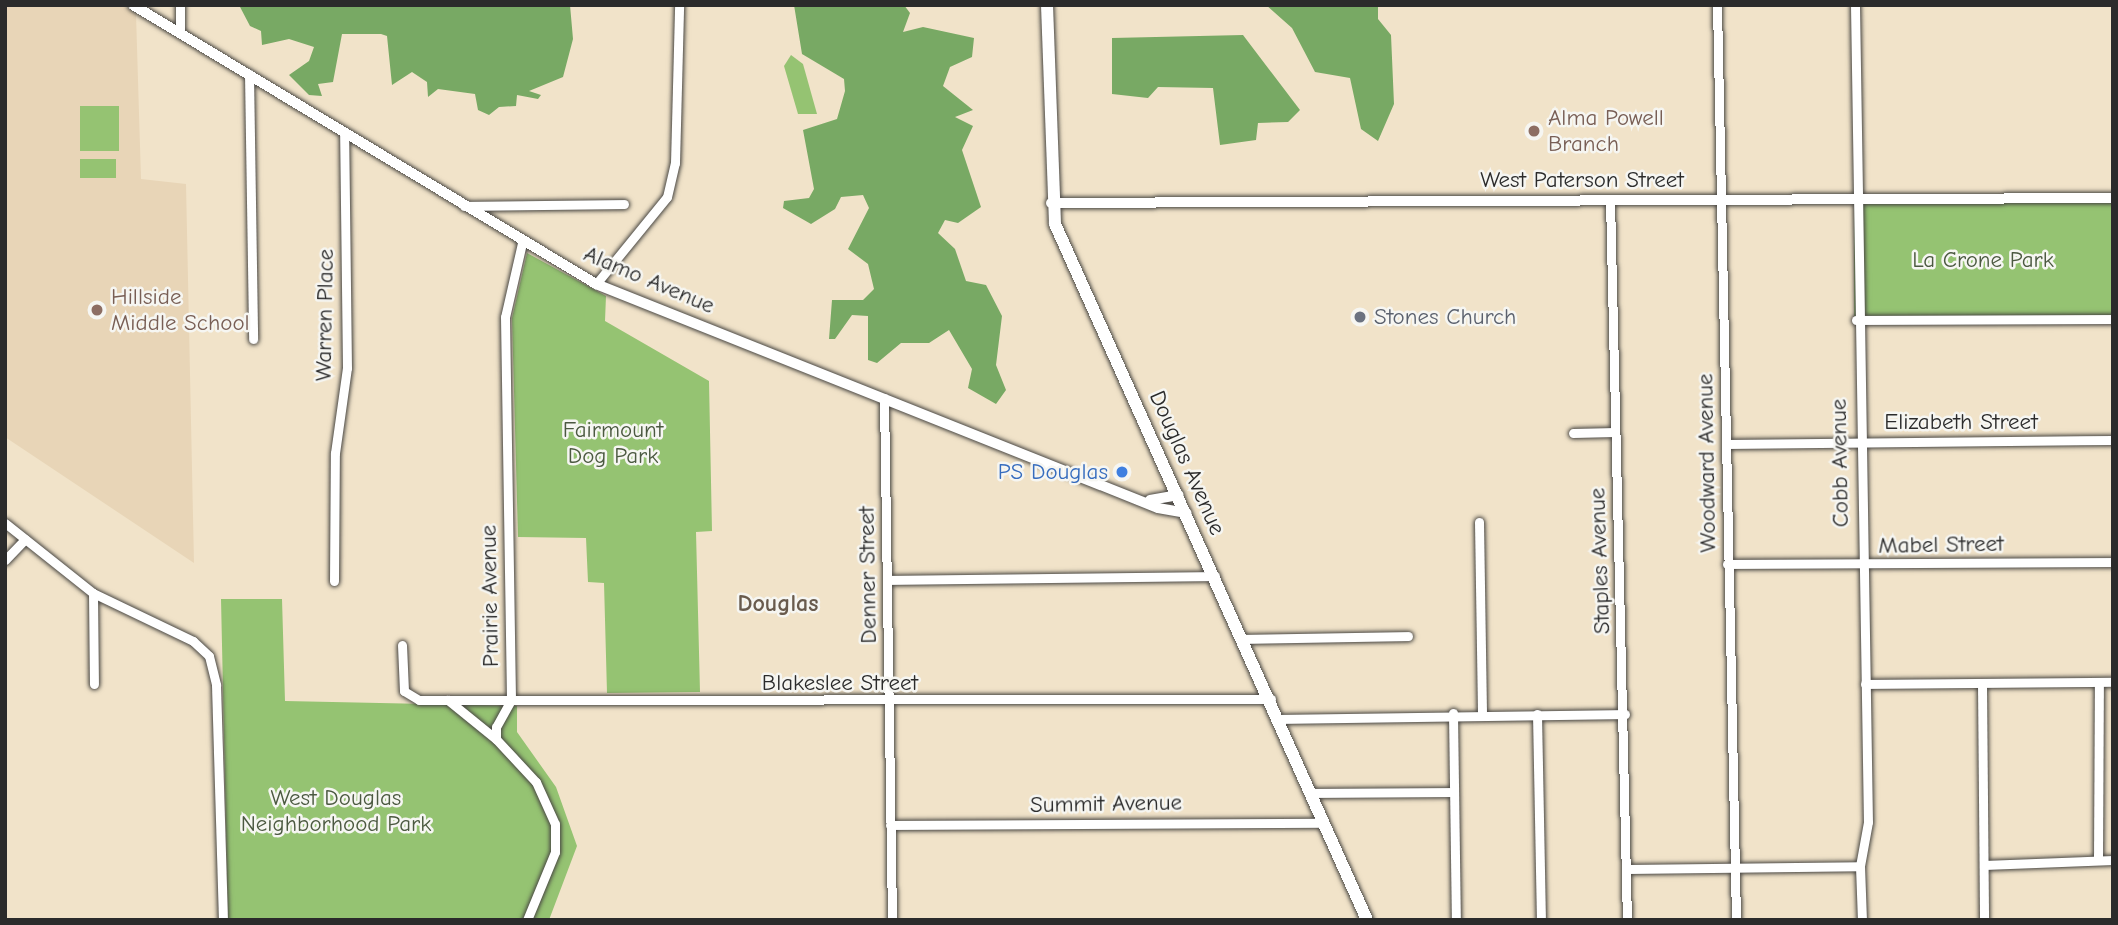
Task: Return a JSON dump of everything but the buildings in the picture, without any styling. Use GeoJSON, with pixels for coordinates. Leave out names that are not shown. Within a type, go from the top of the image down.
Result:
{"type":"FeatureCollection","features":[{"type":"Feature","properties":{"kind":"main road","name":"Douglas Avenue"},"geometry":{"type":"LineString","coordinates":[[1047,5],[1051,203],[1243,639],[1273,699],[1310,793],[1367,920]]}},
{"type":"Feature","properties":{"kind":"street","name":"Alamo Avenue"},"geometry":{"type":"LineString","coordinates":[[133,5],[522,243],[596,284],[884,398],[1187,513]]}},
{"type":"Feature","properties":{"kind":"street"},"geometry":{"type":"LineString","coordinates":[[180,5],[180,33]]}},
{"type":"Feature","properties":{"kind":"street"},"geometry":{"type":"LineString","coordinates":[[596,284],[667,197],[674,163],[679,5]]}},
{"type":"Feature","properties":{"kind":"street","name":"Woodward Avenue"},"geometry":{"type":"LineString","coordinates":[[1717,5],[1736,920]]}},
{"type":"Feature","properties":{"kind":"street","name":"Cobb Avenue"},"geometry":{"type":"LineString","coordinates":[[1855,5],[1854,201],[1868,822],[1860,866],[1862,920]]}},
{"type":"Feature","properties":{"kind":"street"},"geometry":{"type":"LineString","coordinates":[[248,74],[253,339]]}},
{"type":"Feature","properties":{"kind":"street","name":"Warren Place"},"geometry":{"type":"LineString","coordinates":[[334,581],[335,453],[347,368],[344,134]]}},
{"type":"Feature","properties":{"kind":"street","name":"West Paterson Street"},"geometry":{"type":"LineString","coordinates":[[1051,203],[2113,198]]}},
{"type":"Feature","properties":{"kind":"street","name":"Staples Avenue"},"geometry":{"type":"LineString","coordinates":[[1610,200],[1625,714],[1628,920]]}},
{"type":"Feature","properties":{"kind":"street"},"geometry":{"type":"LineString","coordinates":[[463,206],[624,204]]}},
{"type":"Feature","properties":{"kind":"street","name":"Prairie Avenue"},"geometry":{"type":"LineString","coordinates":[[496,739],[497,718],[511,700],[505,317],[522,243]]}},
{"type":"Feature","properties":{"kind":"street"},"geometry":{"type":"LineString","coordinates":[[1856,320],[2113,319]]}},
{"type":"Feature","properties":{"kind":"street","name":"Denner Street"},"geometry":{"type":"LineString","coordinates":[[884,398],[892,920]]}},
{"type":"Feature","properties":{"kind":"street"},"geometry":{"type":"LineString","coordinates":[[1573,433],[1615,432]]}},
{"type":"Feature","properties":{"kind":"street","name":"Elizabeth Street"},"geometry":{"type":"LineString","coordinates":[[1726,444],[2113,440]]}},
{"type":"Feature","properties":{"kind":"street"},"geometry":{"type":"LineString","coordinates":[[1150,500],[1179,495]]}},
{"type":"Feature","properties":{"kind":"street"},"geometry":{"type":"LineString","coordinates":[[1479,522],[1482,713]]}},
{"type":"Feature","properties":{"kind":"street"},"geometry":{"type":"LineString","coordinates":[[5,523],[93,593],[192,640],[212,663],[223,920]]}},
{"type":"Feature","properties":{"kind":"street"},"geometry":{"type":"LineString","coordinates":[[5,560],[25,539]]}},
{"type":"Feature","properties":{"kind":"street","name":"Mabel Street"},"geometry":{"type":"LineString","coordinates":[[1727,564],[2113,562]]}},
{"type":"Feature","properties":{"kind":"street"},"geometry":{"type":"LineString","coordinates":[[887,580],[1215,576]]}},
{"type":"Feature","properties":{"kind":"street"},"geometry":{"type":"LineString","coordinates":[[93,593],[94,684]]}},
{"type":"Feature","properties":{"kind":"street"},"geometry":{"type":"LineString","coordinates":[[1243,639],[1408,636]]}},
{"type":"Feature","properties":{"kind":"street","name":"Blakeslee Street"},"geometry":{"type":"LineString","coordinates":[[402,645],[408,697],[448,700],[890,703],[1273,699]]}},
{"type":"Feature","properties":{"kind":"street"},"geometry":{"type":"LineString","coordinates":[[2098,860],[2099,682]]}},
{"type":"Feature","properties":{"kind":"street"},"geometry":{"type":"LineString","coordinates":[[1865,684],[2113,682]]}},
{"type":"Feature","properties":{"kind":"street"},"geometry":{"type":"LineString","coordinates":[[1982,684],[1984,920]]}},
{"type":"Feature","properties":{"kind":"street"},"geometry":{"type":"LineString","coordinates":[[448,700],[496,739],[536,782],[555,824],[555,852],[527,920]]}},
{"type":"Feature","properties":{"kind":"street"},"geometry":{"type":"LineString","coordinates":[[1280,719],[1453,713],[1625,714]]}},
{"type":"Feature","properties":{"kind":"street"},"geometry":{"type":"LineString","coordinates":[[1453,713],[1456,920]]}},
{"type":"Feature","properties":{"kind":"street"},"geometry":{"type":"LineString","coordinates":[[1537,714],[1541,920]]}},
{"type":"Feature","properties":{"kind":"street"},"geometry":{"type":"LineString","coordinates":[[1310,793],[1453,792]]}},
{"type":"Feature","properties":{"kind":"street","name":"Summit Avenue"},"geometry":{"type":"LineString","coordinates":[[890,825],[1323,823]]}},
{"type":"Feature","properties":{"kind":"street"},"geometry":{"type":"LineString","coordinates":[[1984,865],[2113,860]]}},
{"type":"Feature","properties":{"kind":"street"},"geometry":{"type":"LineString","coordinates":[[1627,869],[1735,870],[1860,866]]}},
{"type":"Feature","properties":{"kind":"shaded area","name":"Hillside Middle School"},"geometry":{"type":"Polygon","coordinates":[[[5,5],[122,5],[136,14],[141,179],[186,184],[194,563],[5,437],[5,5]]]}},
{"type":"Feature","properties":{"kind":"green space"},"geometry":{"type":"Polygon","coordinates":[[[239,5],[570,5],[573,39],[563,77],[529,91],[541,95],[538,99],[517,95],[516,106],[499,107],[489,115],[478,110],[475,94],[438,89],[428,97],[427,82],[412,72],[392,85],[387,36],[381,34],[342,34],[333,82],[318,84],[322,96],[309,95],[289,75],[309,61],[314,47],[289,39],[262,45],[261,31],[250,26],[239,5]]]}},
{"type":"Feature","properties":{"kind":"green space"},"geometry":{"type":"Polygon","coordinates":[[[794,5],[904,5],[910,13],[903,32],[923,27],[974,38],[972,57],[950,67],[943,86],[973,110],[955,117],[973,126],[962,150],[981,207],[958,223],[945,220],[938,233],[955,249],[966,281],[986,285],[1002,316],[996,365],[1006,390],[996,404],[968,388],[972,369],[949,330],[929,343],[901,343],[877,363],[868,360],[868,316],[852,315],[835,339],[829,339],[832,300],[863,300],[874,289],[868,264],[848,249],[869,208],[863,195],[841,197],[835,209],[811,224],[783,208],[784,201],[809,198],[814,189],[803,130],[837,119],[845,91],[844,79],[802,54],[794,5]]]}},
{"type":"Feature","properties":{"kind":"green space"},"geometry":{"type":"Polygon","coordinates":[[[1266,5],[1378,5],[1378,19],[1391,35],[1394,104],[1378,141],[1361,129],[1350,78],[1315,72],[1292,28],[1266,5]]]}},
{"type":"Feature","properties":{"kind":"green space"},"geometry":{"type":"Polygon","coordinates":[[[1243,35],[1300,110],[1288,122],[1258,123],[1256,140],[1220,145],[1213,88],[1158,87],[1148,98],[1112,94],[1112,38],[1243,35]]]}},
{"type":"Feature","properties":{"kind":"green space"},"geometry":{"type":"Polygon","coordinates":[[[791,55],[803,64],[817,114],[798,114],[784,66],[791,55]]]}},
{"type":"Feature","properties":{"kind":"green space"},"geometry":{"type":"Polygon","coordinates":[[[80,106],[119,106],[119,151],[80,151],[80,106]]]}},
{"type":"Feature","properties":{"kind":"green space"},"geometry":{"type":"Polygon","coordinates":[[[80,159],[116,159],[116,178],[80,178],[80,159]]]}},
{"type":"Feature","properties":{"kind":"green space","name":"La Crone Park"},"geometry":{"type":"Polygon","coordinates":[[[1854,199],[2113,199],[2113,319],[1854,319],[1854,199]]]}},
{"type":"Feature","properties":{"kind":"green space","name":"Fairmount Dog Park"},"geometry":{"type":"Polygon","coordinates":[[[527,253],[606,296],[605,321],[709,381],[712,531],[696,532],[700,692],[607,693],[604,583],[588,582],[586,538],[518,537],[512,318],[527,253]]]}},
{"type":"Feature","properties":{"kind":"green space","name":"West Douglas Neighborhood Park"},"geometry":{"type":"Polygon","coordinates":[[[221,599],[282,599],[285,701],[517,706],[517,732],[556,787],[577,846],[549,920],[228,920],[221,599]]]}},
{"type":"Feature","properties":{"kind":"place","name":"Alma Powell Branch"},"geometry":{"type":"Point","coordinates":[1534,131]}},
{"type":"Feature","properties":{"kind":"place","name":"Hillside Middle School"},"geometry":{"type":"Point","coordinates":[97,310]}},
{"type":"Feature","properties":{"kind":"place","name":"Stones Church"},"geometry":{"type":"Point","coordinates":[1360,317]}},
{"type":"Feature","properties":{"kind":"place","name":"PS Douglas"},"geometry":{"type":"Point","coordinates":[1122,472]}},
{"type":"Feature","properties":{"kind":"district","name":"Douglas"},"geometry":{"type":"Point","coordinates":[778,604]}}]}
